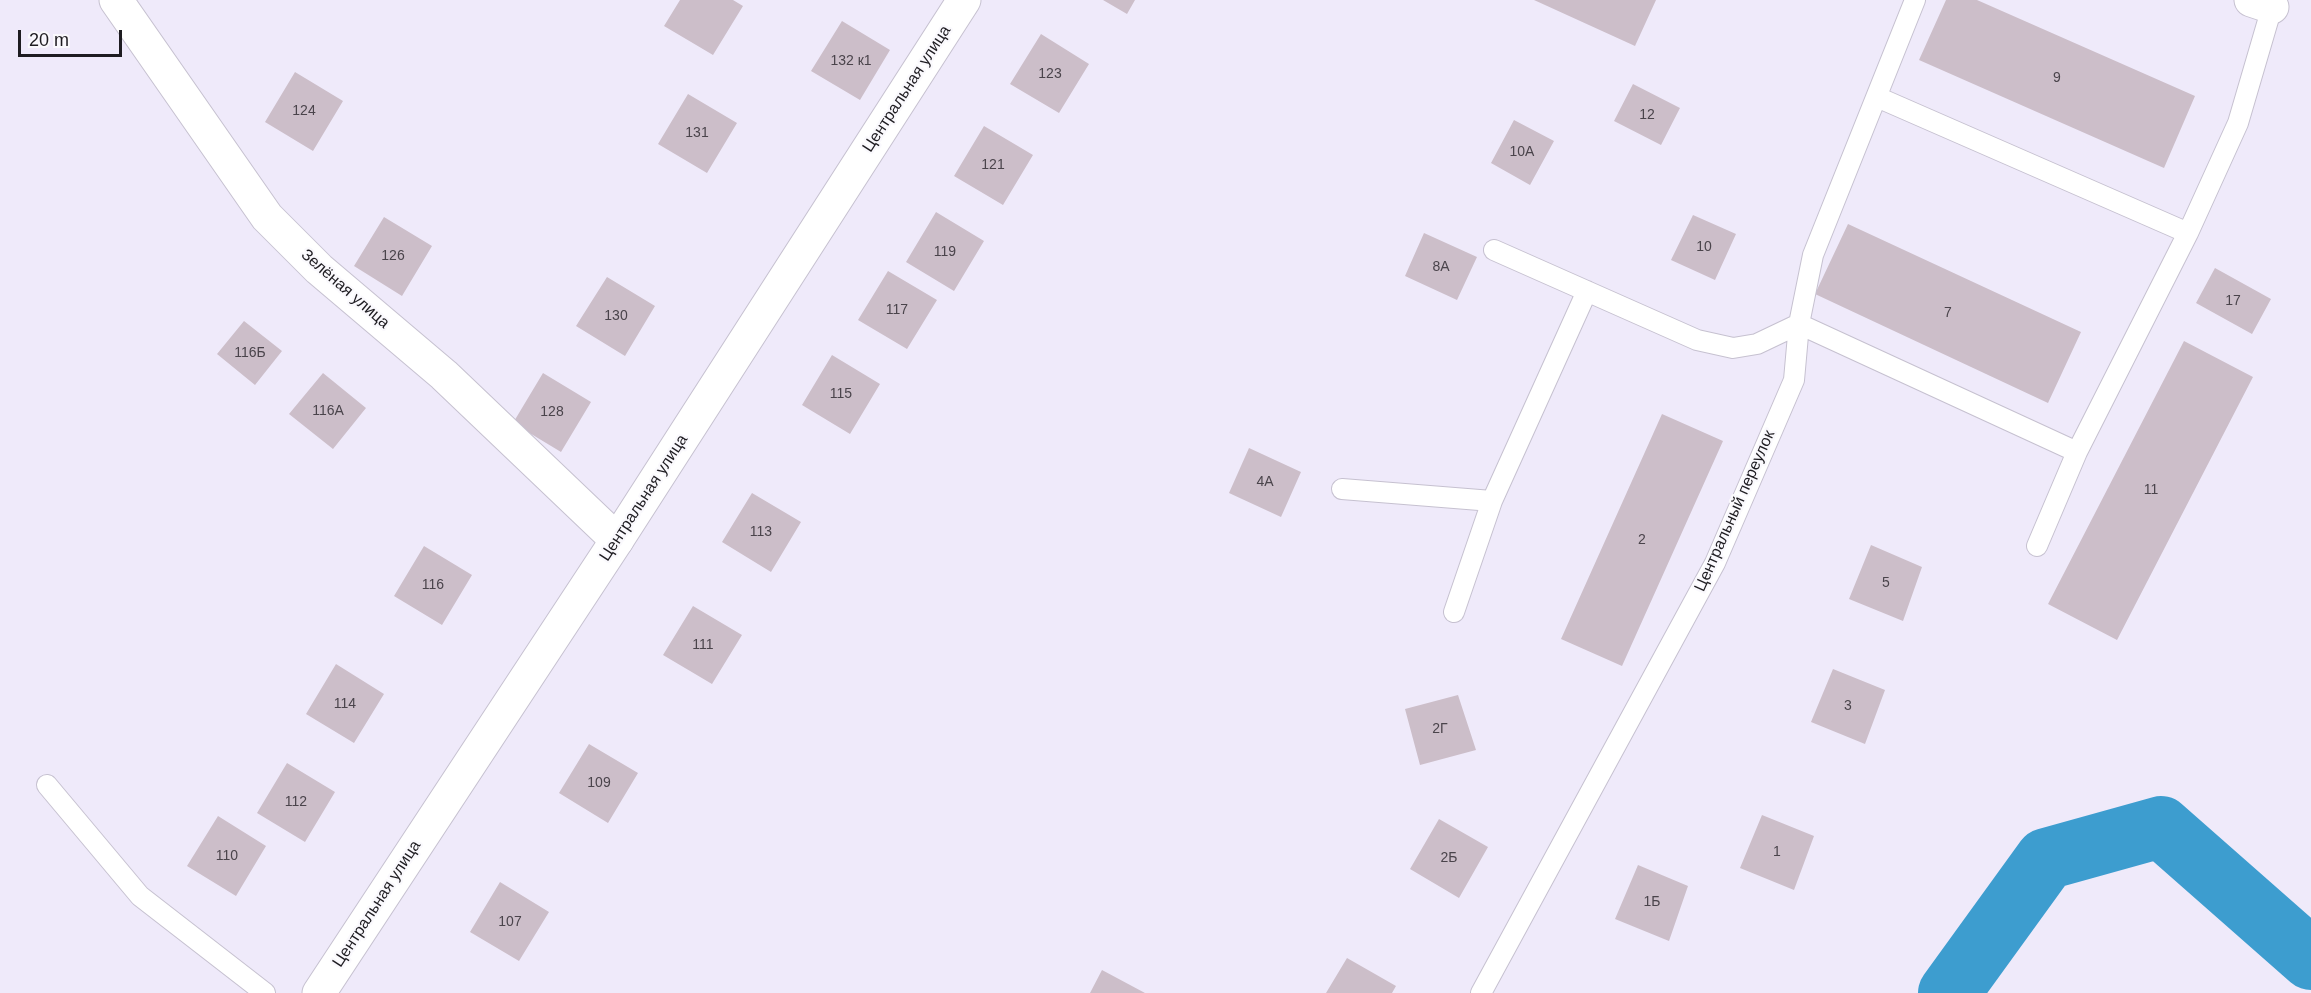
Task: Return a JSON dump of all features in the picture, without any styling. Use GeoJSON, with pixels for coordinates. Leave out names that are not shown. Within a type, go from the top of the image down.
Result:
{"type":"FeatureCollection","features":[{"type":"Feature","properties":{"kind":"street","name":"Зелёная улица"},"geometry":{"type":"LineString","coordinates":[[116,0],[267,217],[319,269],[444,375],[617,540]]}},
{"type":"Feature","properties":{"kind":"street","name":"Центральная улица"},"geometry":{"type":"LineString","coordinates":[[319,993],[617,540],[964,0]]}},
{"type":"Feature","properties":{"kind":"lane","name":"Центральный переулок"},"geometry":{"type":"LineString","coordinates":[[1481,993],[1715,563],[1794,380],[1799,324],[1813,255],[1914,0]]}},
{"type":"Feature","properties":{"kind":"lane"},"geometry":{"type":"LineString","coordinates":[[2037,546],[2077,452],[2188,232],[2238,123],[2261,4]]}},
{"type":"Feature","properties":{"kind":"lane"},"geometry":{"type":"LineString","coordinates":[[1877,97],[2188,232]]}},
{"type":"Feature","properties":{"kind":"lane"},"geometry":{"type":"LineString","coordinates":[[1494,250],[1696,340],[1733,348],[1757,344],[1799,324],[2077,452]]}},
{"type":"Feature","properties":{"kind":"lane"},"geometry":{"type":"LineString","coordinates":[[1454,612],[1492,501],[1587,291]]}},
{"type":"Feature","properties":{"kind":"lane"},"geometry":{"type":"LineString","coordinates":[[1342,489],[1492,501]]}},
{"type":"Feature","properties":{"kind":"lane"},"geometry":{"type":"LineString","coordinates":[[47,785],[140,896],[265,993]]}},
{"type":"Feature","properties":{"kind":"building"},"geometry":{"type":"Polygon","coordinates":[[[680,0],[733,0],[743,6],[713,55],[664,26],[680,0]]]}},
{"type":"Feature","properties":{"kind":"building"},"geometry":{"type":"Polygon","coordinates":[[[1103,0],[1135,0],[1127,14],[1103,0]]]}},
{"type":"Feature","properties":{"kind":"building"},"geometry":{"type":"Polygon","coordinates":[[[1534,0],[1656,0],[1635,46],[1534,0]]]}},
{"type":"Feature","properties":{"kind":"building"},"geometry":{"type":"Polygon","coordinates":[[[1946,0],[1977,0],[2195,96],[2164,168],[1919,60],[1946,0]]]}},
{"type":"Feature","properties":{"kind":"building"},"geometry":{"type":"Polygon","coordinates":[[[842,21],[890,50],[860,100],[811,71],[842,21]]]}},
{"type":"Feature","properties":{"kind":"building"},"geometry":{"type":"Polygon","coordinates":[[[1041,34],[1089,64],[1059,113],[1010,84],[1041,34]]]}},
{"type":"Feature","properties":{"kind":"building"},"geometry":{"type":"Polygon","coordinates":[[[295,72],[343,101],[313,151],[265,122],[295,72]]]}},
{"type":"Feature","properties":{"kind":"building"},"geometry":{"type":"Polygon","coordinates":[[[1633,84],[1680,108],[1661,145],[1614,121],[1633,84]]]}},
{"type":"Feature","properties":{"kind":"building"},"geometry":{"type":"Polygon","coordinates":[[[688,94],[737,123],[707,173],[658,144],[688,94]]]}},
{"type":"Feature","properties":{"kind":"building"},"geometry":{"type":"Polygon","coordinates":[[[1514,120],[1554,141],[1530,185],[1491,163],[1514,120]]]}},
{"type":"Feature","properties":{"kind":"building"},"geometry":{"type":"Polygon","coordinates":[[[984,126],[1033,155],[1003,205],[954,176],[984,126]]]}},
{"type":"Feature","properties":{"kind":"building"},"geometry":{"type":"Polygon","coordinates":[[[936,212],[984,241],[954,291],[906,262],[936,212]]]}},
{"type":"Feature","properties":{"kind":"building"},"geometry":{"type":"Polygon","coordinates":[[[1693,215],[1736,234],[1715,280],[1671,260],[1693,215]]]}},
{"type":"Feature","properties":{"kind":"building"},"geometry":{"type":"Polygon","coordinates":[[[384,217],[432,246],[402,296],[354,266],[384,217]]]}},
{"type":"Feature","properties":{"kind":"building"},"geometry":{"type":"Polygon","coordinates":[[[1848,224],[2081,332],[2048,403],[1815,294],[1848,224]]]}},
{"type":"Feature","properties":{"kind":"building"},"geometry":{"type":"Polygon","coordinates":[[[1424,233],[1477,257],[1457,300],[1405,276],[1424,233]]]}},
{"type":"Feature","properties":{"kind":"building"},"geometry":{"type":"Polygon","coordinates":[[[2215,268],[2271,299],[2252,334],[2196,303],[2215,268]]]}},
{"type":"Feature","properties":{"kind":"building"},"geometry":{"type":"Polygon","coordinates":[[[888,271],[937,300],[907,349],[858,320],[888,271]]]}},
{"type":"Feature","properties":{"kind":"building"},"geometry":{"type":"Polygon","coordinates":[[[607,277],[655,306],[625,356],[576,326],[607,277]]]}},
{"type":"Feature","properties":{"kind":"building"},"geometry":{"type":"Polygon","coordinates":[[[244,321],[282,351],[255,385],[217,354],[244,321]]]}},
{"type":"Feature","properties":{"kind":"building"},"geometry":{"type":"Polygon","coordinates":[[[2184,341],[2253,377],[2117,640],[2048,604],[2184,341]]]}},
{"type":"Feature","properties":{"kind":"building"},"geometry":{"type":"Polygon","coordinates":[[[832,355],[880,384],[850,434],[802,405],[832,355]]]}},
{"type":"Feature","properties":{"kind":"building"},"geometry":{"type":"Polygon","coordinates":[[[323,373],[366,408],[333,449],[289,414],[323,373]]]}},
{"type":"Feature","properties":{"kind":"building"},"geometry":{"type":"Polygon","coordinates":[[[543,373],[591,402],[561,452],[513,423],[543,373]]]}},
{"type":"Feature","properties":{"kind":"building"},"geometry":{"type":"Polygon","coordinates":[[[1662,414],[1723,441],[1622,666],[1561,639],[1662,414]]]}},
{"type":"Feature","properties":{"kind":"building"},"geometry":{"type":"Polygon","coordinates":[[[1249,448],[1301,472],[1281,517],[1229,493],[1249,448]]]}},
{"type":"Feature","properties":{"kind":"building"},"geometry":{"type":"Polygon","coordinates":[[[752,493],[801,522],[771,572],[722,542],[752,493]]]}},
{"type":"Feature","properties":{"kind":"building"},"geometry":{"type":"Polygon","coordinates":[[[1871,545],[1922,567],[1903,621],[1849,599],[1871,545]]]}},
{"type":"Feature","properties":{"kind":"building"},"geometry":{"type":"Polygon","coordinates":[[[424,546],[472,575],[442,625],[394,596],[424,546]]]}},
{"type":"Feature","properties":{"kind":"building"},"geometry":{"type":"Polygon","coordinates":[[[693,606],[742,635],[712,684],[663,655],[693,606]]]}},
{"type":"Feature","properties":{"kind":"building"},"geometry":{"type":"Polygon","coordinates":[[[336,664],[384,694],[354,743],[306,714],[336,664]]]}},
{"type":"Feature","properties":{"kind":"building"},"geometry":{"type":"Polygon","coordinates":[[[1833,669],[1885,690],[1865,744],[1811,722],[1833,669]]]}},
{"type":"Feature","properties":{"kind":"building"},"geometry":{"type":"Polygon","coordinates":[[[1458,695],[1476,750],[1420,765],[1405,709],[1458,695]]]}},
{"type":"Feature","properties":{"kind":"building"},"geometry":{"type":"Polygon","coordinates":[[[589,744],[638,773],[608,823],[559,793],[589,744]]]}},
{"type":"Feature","properties":{"kind":"building"},"geometry":{"type":"Polygon","coordinates":[[[287,763],[335,792],[305,842],[257,813],[287,763]]]}},
{"type":"Feature","properties":{"kind":"building"},"geometry":{"type":"Polygon","coordinates":[[[1762,815],[1814,836],[1794,890],[1740,868],[1762,815]]]}},
{"type":"Feature","properties":{"kind":"building"},"geometry":{"type":"Polygon","coordinates":[[[218,816],[266,846],[236,896],[187,866],[218,816]]]}},
{"type":"Feature","properties":{"kind":"building"},"geometry":{"type":"Polygon","coordinates":[[[1439,819],[1488,847],[1459,898],[1410,869],[1439,819]]]}},
{"type":"Feature","properties":{"kind":"building"},"geometry":{"type":"Polygon","coordinates":[[[1638,865],[1688,886],[1669,941],[1615,919],[1638,865]]]}},
{"type":"Feature","properties":{"kind":"building"},"geometry":{"type":"Polygon","coordinates":[[[500,882],[549,912],[519,961],[470,932],[500,882]]]}},
{"type":"Feature","properties":{"kind":"building"},"geometry":{"type":"Polygon","coordinates":[[[1347,958],[1396,986],[1392,993],[1326,993],[1347,958]]]}},
{"type":"Feature","properties":{"kind":"building"},"geometry":{"type":"Polygon","coordinates":[[[1102,970],[1145,993],[1090,993],[1102,970]]]}},
{"type":"Feature","properties":{"kind":"waterway"},"geometry":{"type":"LineString","coordinates":[[1949,993],[2046,859],[2161,827],[2311,959]]}}]}
